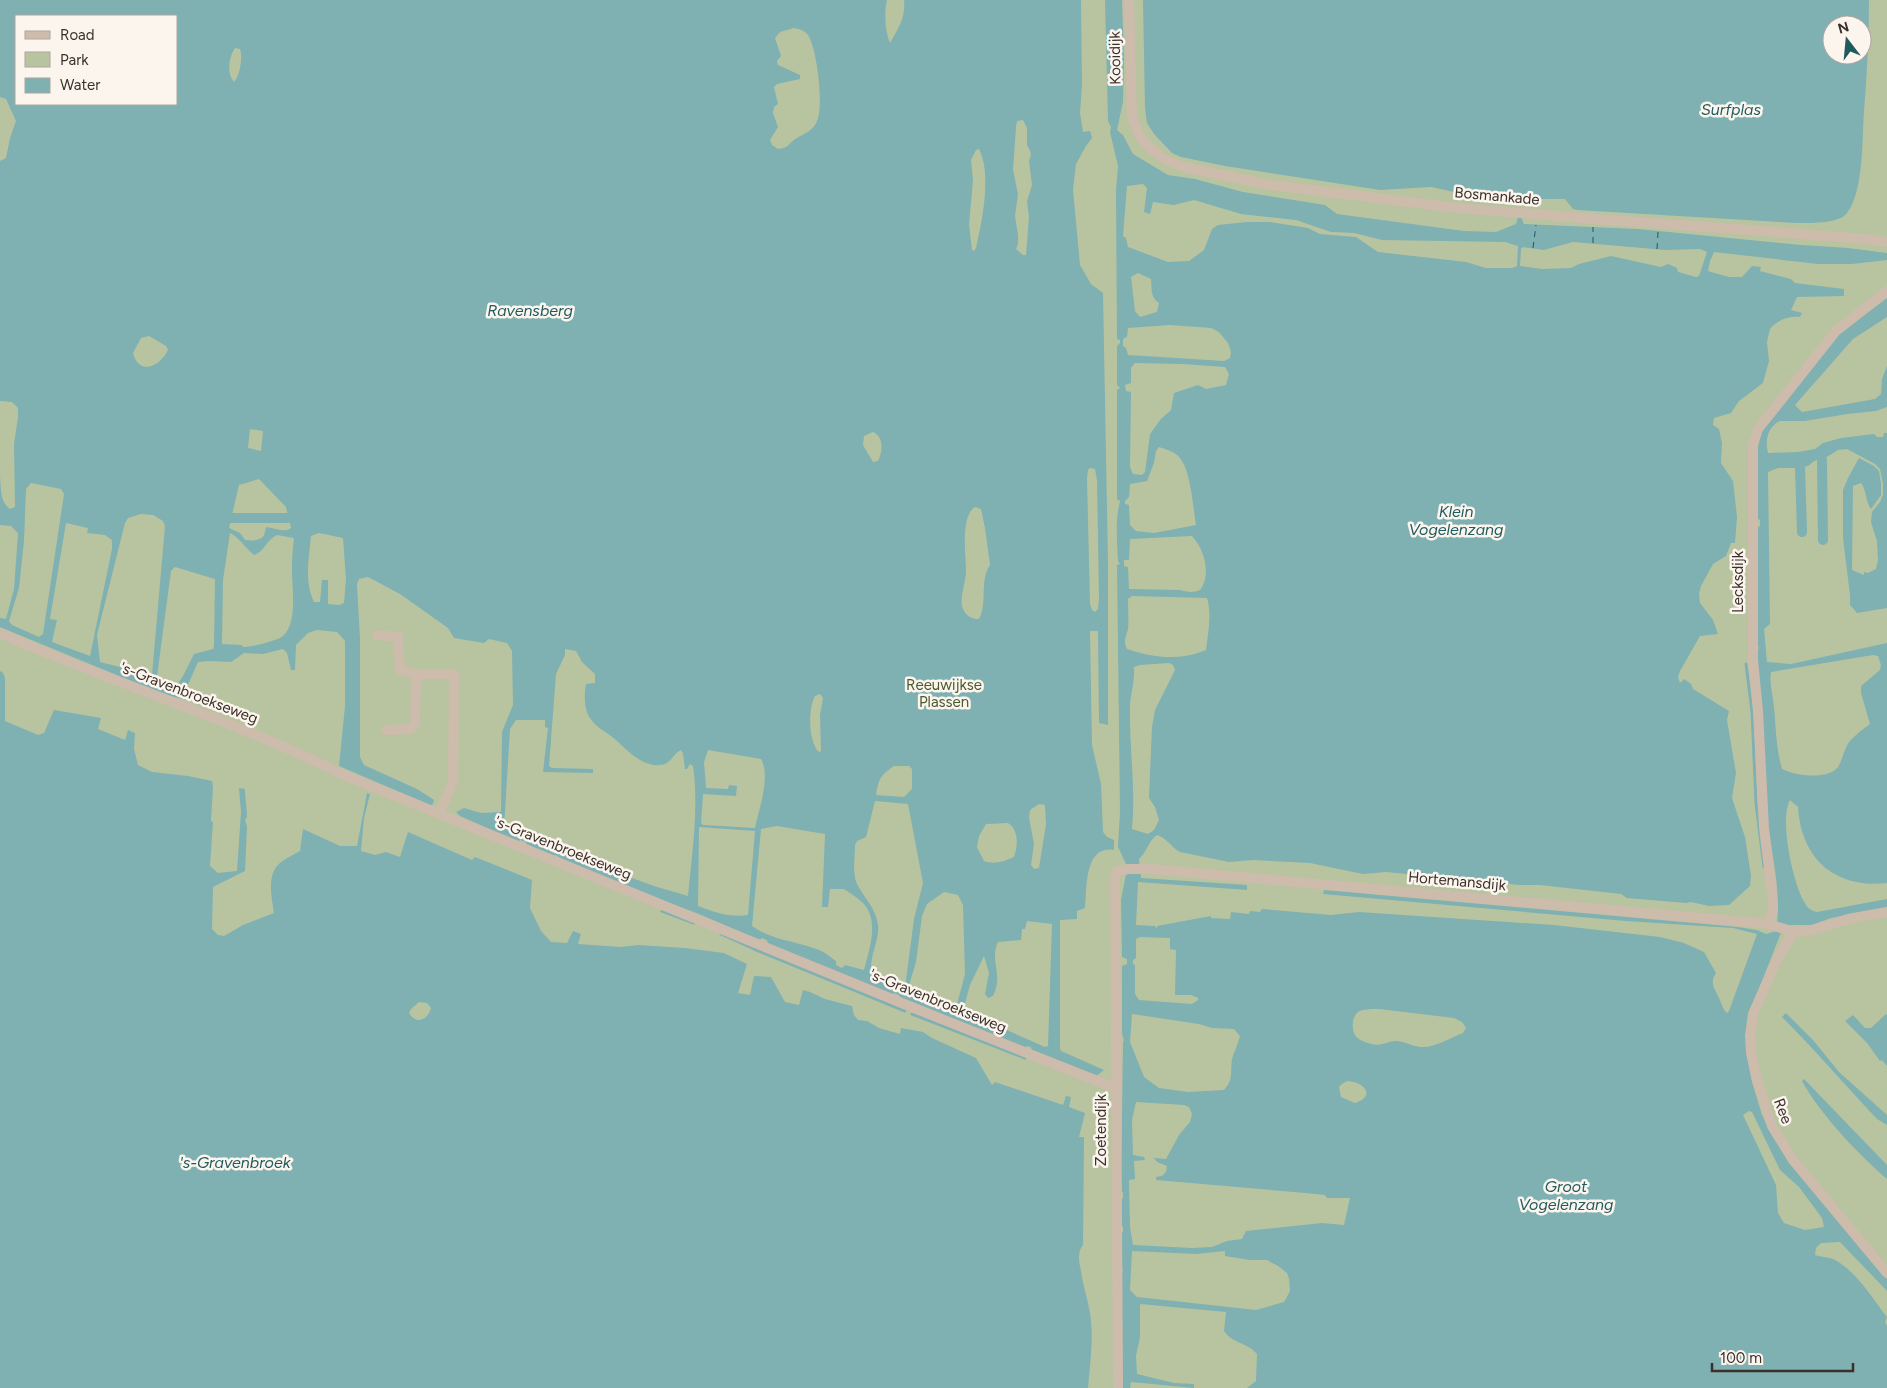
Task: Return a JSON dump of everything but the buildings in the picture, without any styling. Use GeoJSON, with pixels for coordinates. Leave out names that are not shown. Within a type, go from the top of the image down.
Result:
{"type":"FeatureCollection","features":[{"type":"Feature","properties":{"kind":"street","name":"Kooidijk"},"geometry":{"type":"LineString","coordinates":[[1129,0],[1132,116]]}},
{"type":"Feature","properties":{"kind":"street","name":"Bosmankade"},"geometry":{"type":"LineString","coordinates":[[1132,116],[1139,135],[1162,158],[1182,167],[1270,185],[1484,210],[1763,230],[1887,242]]}},
{"type":"Feature","properties":{"kind":"street","name":"Lecksdijk"},"geometry":{"type":"LineString","coordinates":[[1776,926],[1764,828],[1758,711],[1753,660],[1753,444],[1758,429],[1836,331],[1887,291]]}},
{"type":"Feature","properties":{"kind":"street","name":"'s-Gravenbroekseweg"},"geometry":{"type":"LineString","coordinates":[[0,633],[64,661],[226,722],[342,774],[439,814],[914,1008],[1116,1088]]}},
{"type":"Feature","properties":{"kind":"street"},"geometry":{"type":"LineString","coordinates":[[377,635],[398,637],[400,670],[416,674],[454,674],[453,782],[439,814]]}},
{"type":"Feature","properties":{"kind":"street"},"geometry":{"type":"LineString","coordinates":[[386,730],[411,729],[414,723],[416,674]]}},
{"type":"Feature","properties":{"kind":"street","name":"Hortemansdijk"},"geometry":{"type":"LineString","coordinates":[[1117,871],[1132,869],[1776,926],[1794,932]]}},
{"type":"Feature","properties":{"kind":"street","name":"Zoetendijk"},"geometry":{"type":"LineString","coordinates":[[1117,871],[1115,878],[1117,961],[1118,1388]]}},
{"type":"Feature","properties":{"kind":"street"},"geometry":{"type":"LineString","coordinates":[[1794,932],[1812,930],[1848,919],[1887,912]]}},
{"type":"Feature","properties":{"kind":"street","name":"Ree"},"geometry":{"type":"LineString","coordinates":[[1794,932],[1778,957],[1753,1014],[1750,1036],[1751,1053],[1757,1080],[1772,1126],[1793,1160],[1887,1272]]}},
{"type":"Feature","properties":{"kind":"green space","name":"Reeuwijkse Plassen"},"geometry":{"type":"Polygon","coordinates":[[[0,0],[1887,0],[1887,1388],[0,1388],[0,0]]]}},
{"type":"Feature","properties":{"kind":"water","name":"Ravensberg"},"geometry":{"type":"Polygon","coordinates":[[[0,0],[887,0],[886,22],[890,43],[903,17],[904,0],[1081,0],[1082,85],[1080,113],[1083,132],[1090,131],[1092,138],[1076,164],[1073,190],[1080,265],[1091,284],[1103,293],[1108,563],[1108,725],[1099,723],[1098,631],[1090,631],[1092,745],[1101,784],[1103,832],[1107,837],[1114,840],[1114,850],[1104,850],[1097,854],[1092,861],[1087,880],[1085,908],[1077,911],[1077,919],[1060,920],[1060,1048],[1061,1051],[1104,1070],[1096,1076],[1032,1051],[1031,1047],[1027,1046],[1025,1048],[900,998],[899,995],[894,993],[892,995],[768,944],[767,940],[762,938],[759,940],[699,914],[596,876],[556,855],[553,856],[527,846],[526,842],[520,840],[518,842],[460,816],[456,812],[464,808],[481,813],[501,812],[502,732],[513,705],[512,651],[507,643],[489,639],[484,643],[454,638],[448,628],[400,594],[368,577],[359,579],[357,584],[360,639],[360,757],[364,765],[417,789],[434,800],[432,806],[339,766],[345,706],[345,641],[337,632],[317,630],[308,633],[296,645],[295,670],[291,670],[287,653],[283,649],[263,654],[244,653],[231,662],[198,662],[184,699],[165,695],[0,627],[0,618],[6,619],[14,589],[18,533],[11,526],[0,525],[0,476],[4,503],[10,509],[15,507],[14,444],[18,417],[18,408],[12,402],[0,401],[0,161],[6,158],[16,121],[6,99],[0,97],[0,0]],[[794,28],[780,32],[775,38],[781,56],[777,61],[778,65],[800,75],[800,79],[777,84],[774,87],[778,104],[774,107],[773,113],[778,127],[770,140],[772,145],[778,149],[787,146],[813,127],[819,113],[820,90],[817,64],[808,35],[800,29],[794,28]],[[235,48],[231,56],[229,70],[234,82],[240,66],[240,49],[235,48]],[[1023,120],[1017,121],[1013,170],[1018,194],[1015,216],[1018,235],[1016,249],[1023,255],[1026,255],[1029,217],[1027,201],[1032,185],[1029,161],[1031,155],[1027,145],[1027,128],[1023,120]],[[979,149],[976,150],[971,160],[973,180],[969,225],[972,250],[974,251],[981,225],[985,198],[985,171],[979,149]],[[149,336],[141,338],[133,353],[140,365],[150,367],[160,361],[168,350],[166,346],[149,336]],[[250,429],[248,448],[261,451],[263,431],[250,429]],[[873,432],[864,436],[863,445],[873,462],[878,461],[882,445],[877,434],[873,432]],[[1090,468],[1087,478],[1090,604],[1095,612],[1098,609],[1097,480],[1095,469],[1090,468]],[[259,479],[239,485],[229,528],[240,533],[245,540],[252,540],[263,537],[266,527],[283,530],[291,528],[286,507],[259,479]],[[31,483],[26,489],[24,541],[19,588],[9,621],[12,625],[39,637],[43,634],[64,494],[61,489],[31,483]],[[975,507],[970,512],[966,527],[966,571],[962,606],[968,616],[973,619],[979,619],[982,613],[985,578],[990,565],[981,509],[975,507]],[[141,514],[128,518],[125,523],[97,635],[100,662],[152,675],[165,526],[163,521],[153,515],[141,514]],[[66,523],[50,619],[57,620],[52,642],[90,656],[112,549],[112,540],[105,535],[87,533],[88,528],[66,523]],[[230,533],[223,580],[222,644],[242,645],[243,647],[258,645],[275,640],[283,636],[288,630],[293,612],[292,562],[294,538],[277,535],[254,555],[230,533]],[[319,533],[311,536],[308,578],[314,602],[320,602],[322,580],[328,580],[328,604],[339,605],[344,603],[346,579],[343,538],[319,533]],[[175,567],[171,571],[156,684],[165,689],[177,685],[194,654],[213,649],[214,646],[215,579],[175,567]],[[565,649],[565,655],[556,674],[549,766],[552,768],[593,769],[593,773],[543,772],[548,728],[545,727],[545,720],[516,720],[510,729],[504,827],[523,834],[530,834],[543,845],[593,864],[688,896],[695,814],[693,766],[690,764],[685,769],[681,750],[664,764],[653,765],[646,763],[639,760],[597,726],[588,714],[585,697],[586,684],[595,683],[595,674],[582,662],[576,651],[565,649]],[[820,694],[815,696],[811,708],[811,733],[815,747],[819,752],[821,751],[820,715],[823,698],[820,694]],[[708,750],[704,762],[706,788],[728,789],[729,785],[737,786],[736,796],[703,794],[701,823],[703,825],[755,828],[765,783],[764,766],[761,759],[708,750]],[[894,766],[879,781],[876,795],[904,797],[912,789],[912,769],[909,766],[894,766]],[[875,801],[866,837],[857,841],[855,845],[855,880],[872,908],[878,925],[871,972],[873,978],[901,991],[905,988],[914,919],[923,883],[908,804],[875,801]],[[1039,804],[1030,810],[1029,818],[1034,844],[1031,865],[1034,869],[1039,868],[1046,824],[1045,805],[1039,804]],[[1008,823],[986,824],[979,836],[977,847],[984,861],[996,863],[1003,861],[1014,857],[1016,834],[1008,823]],[[777,826],[761,829],[752,926],[760,931],[821,951],[836,961],[836,965],[842,968],[845,965],[864,970],[872,936],[871,918],[868,910],[861,901],[844,889],[830,889],[828,907],[822,907],[825,834],[777,826]],[[699,827],[698,906],[728,915],[748,915],[755,831],[699,827]],[[944,892],[927,904],[922,916],[916,962],[907,992],[923,999],[956,1008],[965,974],[963,905],[958,895],[944,892]],[[1027,921],[1025,929],[1022,929],[1021,940],[998,942],[995,956],[996,988],[993,996],[988,998],[985,994],[989,973],[984,956],[970,985],[964,1007],[970,1014],[1045,1047],[1048,1046],[1052,924],[1027,921]]]}},
{"type":"Feature","properties":{"kind":"water"},"geometry":{"type":"Polygon","coordinates":[[[1105,0],[1122,0],[1123,102],[1117,130],[1123,135],[1133,154],[1168,175],[1195,179],[1243,192],[1325,205],[1337,214],[1464,231],[1496,232],[1516,224],[1518,217],[1521,217],[1524,224],[1638,229],[1887,253],[1887,260],[1852,264],[1818,264],[1714,252],[1710,261],[1708,271],[1729,277],[1742,277],[1752,266],[1761,267],[1760,271],[1791,279],[1795,283],[1844,289],[1844,296],[1797,297],[1791,310],[1802,313],[1800,317],[1784,319],[1770,329],[1767,342],[1769,361],[1763,383],[1739,401],[1731,413],[1714,418],[1713,425],[1719,429],[1722,443],[1721,463],[1733,481],[1737,517],[1735,543],[1731,543],[1726,556],[1713,564],[1701,586],[1699,594],[1700,603],[1713,620],[1718,634],[1700,636],[1678,677],[1680,683],[1684,679],[1691,684],[1693,689],[1729,711],[1727,720],[1736,773],[1732,798],[1745,837],[1751,876],[1750,886],[1729,905],[1709,906],[1691,902],[1627,898],[1621,894],[1540,885],[1519,885],[1386,872],[1363,874],[1310,863],[1253,860],[1229,862],[1180,852],[1164,838],[1157,835],[1139,859],[1141,878],[1247,885],[1247,890],[1138,882],[1136,925],[1155,926],[1157,929],[1157,926],[1211,916],[1211,918],[1230,919],[1231,912],[1249,914],[1250,911],[1260,912],[1262,909],[1331,915],[1359,912],[1554,925],[1660,937],[1684,943],[1704,952],[1716,973],[1713,986],[1727,1013],[1757,934],[1733,928],[1626,921],[1323,894],[1324,890],[1738,927],[1757,930],[1766,934],[1776,931],[1778,916],[1777,886],[1766,809],[1756,652],[1759,648],[1756,640],[1757,528],[1760,526],[1760,520],[1757,518],[1757,451],[1762,431],[1837,336],[1887,298],[1887,317],[1853,339],[1795,405],[1802,412],[1875,399],[1881,394],[1882,379],[1887,366],[1887,407],[1876,411],[1805,421],[1780,421],[1772,427],[1768,435],[1767,444],[1768,453],[1798,452],[1815,449],[1823,443],[1841,438],[1874,434],[1877,437],[1883,437],[1884,433],[1887,433],[1887,608],[1857,613],[1850,605],[1843,538],[1843,490],[1859,458],[1879,471],[1881,495],[1871,509],[1861,483],[1853,486],[1852,570],[1864,575],[1864,572],[1868,573],[1876,569],[1878,560],[1877,541],[1871,522],[1872,512],[1883,495],[1880,469],[1875,464],[1847,449],[1838,450],[1808,466],[1778,468],[1768,472],[1770,624],[1764,629],[1767,662],[1791,664],[1887,643],[1887,883],[1868,884],[1851,881],[1836,875],[1824,866],[1814,855],[1806,841],[1798,807],[1790,800],[1786,822],[1792,868],[1800,894],[1808,908],[1817,912],[1887,899],[1887,908],[1831,918],[1812,925],[1784,925],[1757,994],[1748,1061],[1762,1115],[1774,1138],[1887,1279],[1887,1291],[1840,1242],[1821,1243],[1816,1248],[1815,1255],[1833,1259],[1850,1271],[1864,1286],[1887,1317],[1885,1322],[1887,1326],[1887,1388],[1247,1388],[1256,1381],[1257,1354],[1224,1331],[1226,1312],[1140,1304],[1140,1337],[1136,1356],[1137,1374],[1174,1383],[1194,1384],[1194,1388],[1131,1382],[1130,1388],[1123,1388],[1121,1233],[1123,1232],[1123,1227],[1120,1224],[1121,1200],[1123,1198],[1123,1192],[1121,1191],[1124,1040],[1122,1034],[1122,966],[1127,964],[1127,959],[1122,957],[1121,900],[1128,864],[1126,864],[1118,847],[1120,812],[1117,565],[1120,564],[1118,561],[1117,515],[1120,501],[1117,499],[1117,390],[1120,388],[1117,385],[1117,346],[1120,340],[1117,339],[1116,190],[1118,166],[1110,132],[1111,127],[1108,121],[1105,0]],[[1143,184],[1127,186],[1123,236],[1126,238],[1128,247],[1168,262],[1189,261],[1204,250],[1212,229],[1218,225],[1247,222],[1270,222],[1308,228],[1320,234],[1356,237],[1378,252],[1466,262],[1486,268],[1512,268],[1517,266],[1518,246],[1505,242],[1382,240],[1354,233],[1331,232],[1296,220],[1241,214],[1194,200],[1174,205],[1153,202],[1150,214],[1144,212],[1147,188],[1143,184]],[[1573,242],[1544,250],[1523,247],[1521,249],[1520,266],[1542,269],[1571,268],[1579,264],[1611,256],[1661,267],[1668,264],[1677,268],[1678,272],[1696,277],[1699,276],[1707,252],[1700,249],[1665,250],[1573,242]],[[1138,273],[1131,277],[1135,311],[1140,317],[1157,312],[1159,303],[1153,295],[1151,279],[1138,273]],[[1170,325],[1128,328],[1127,337],[1123,339],[1123,346],[1126,348],[1128,355],[1224,361],[1230,358],[1231,352],[1228,343],[1219,332],[1211,328],[1170,325]],[[1135,363],[1131,368],[1131,383],[1125,385],[1126,391],[1131,392],[1130,467],[1133,474],[1142,475],[1145,472],[1150,434],[1161,419],[1171,410],[1174,393],[1198,385],[1206,389],[1226,385],[1229,374],[1225,367],[1135,363]],[[1159,447],[1147,481],[1130,484],[1129,497],[1125,501],[1125,504],[1129,505],[1130,525],[1136,531],[1154,533],[1196,525],[1188,478],[1182,460],[1177,455],[1159,447]],[[1192,536],[1130,539],[1129,560],[1124,560],[1124,566],[1128,567],[1129,589],[1195,592],[1200,590],[1206,577],[1203,555],[1192,536]],[[1132,596],[1128,599],[1128,622],[1125,641],[1127,649],[1167,657],[1186,656],[1206,650],[1209,631],[1207,598],[1132,596]],[[1873,655],[1771,672],[1770,681],[1777,746],[1782,769],[1812,776],[1827,774],[1838,767],[1849,742],[1870,724],[1861,693],[1861,686],[1880,670],[1881,665],[1878,656],[1873,655]],[[1169,663],[1140,665],[1134,667],[1130,705],[1132,829],[1148,834],[1154,830],[1159,820],[1155,807],[1149,798],[1152,727],[1155,710],[1175,670],[1173,665],[1169,663]],[[1140,937],[1136,939],[1136,958],[1133,960],[1135,965],[1135,994],[1139,1000],[1192,1004],[1198,1000],[1198,998],[1191,995],[1175,995],[1176,950],[1170,949],[1170,938],[1140,937]],[[1372,1009],[1362,1010],[1357,1013],[1353,1025],[1356,1037],[1371,1044],[1378,1045],[1398,1041],[1426,1047],[1463,1033],[1466,1028],[1462,1022],[1454,1018],[1372,1009]],[[1132,1014],[1130,1042],[1144,1077],[1159,1088],[1188,1092],[1224,1090],[1230,1079],[1232,1059],[1240,1036],[1234,1029],[1212,1028],[1199,1024],[1132,1014]],[[1347,1081],[1339,1087],[1341,1097],[1355,1103],[1365,1097],[1366,1090],[1359,1084],[1347,1081]],[[1136,1102],[1132,1120],[1133,1155],[1144,1157],[1145,1160],[1134,1161],[1135,1179],[1129,1180],[1130,1227],[1133,1245],[1192,1248],[1212,1247],[1227,1241],[1242,1239],[1246,1231],[1322,1223],[1344,1225],[1350,1198],[1327,1198],[1325,1195],[1156,1180],[1156,1177],[1162,1176],[1166,1172],[1167,1166],[1157,1162],[1154,1158],[1166,1159],[1179,1135],[1190,1122],[1192,1114],[1189,1107],[1184,1105],[1136,1102]],[[1749,1111],[1743,1115],[1776,1185],[1778,1213],[1784,1223],[1805,1230],[1824,1227],[1822,1218],[1799,1187],[1780,1170],[1752,1112],[1749,1111]],[[1132,1251],[1130,1290],[1137,1297],[1256,1310],[1284,1302],[1290,1291],[1287,1273],[1267,1260],[1250,1260],[1225,1256],[1225,1251],[1196,1254],[1132,1251]]]}},
{"type":"Feature","properties":{"kind":"water","name":"Surfplas"},"geometry":{"type":"Polygon","coordinates":[[[1143,0],[1869,0],[1869,15],[1822,15],[1822,65],[1867,65],[1862,149],[1857,192],[1847,213],[1843,217],[1831,221],[1796,223],[1577,210],[1573,209],[1565,199],[1531,199],[1525,197],[1514,202],[1501,202],[1431,187],[1380,190],[1225,166],[1181,157],[1172,153],[1154,134],[1147,123],[1145,108],[1143,0]]]}},
{"type":"Feature","properties":{"kind":"water","name":"'s-Gravenbroek"},"geometry":{"type":"Polygon","coordinates":[[[0,671],[5,678],[5,721],[38,735],[44,733],[54,710],[101,718],[98,729],[125,740],[128,730],[135,733],[134,749],[138,765],[152,772],[212,781],[211,821],[213,822],[210,866],[218,873],[237,871],[241,812],[239,788],[245,789],[247,818],[245,819],[247,827],[245,871],[213,887],[212,929],[218,935],[224,936],[243,925],[274,913],[271,883],[274,871],[282,862],[300,851],[303,829],[340,846],[357,846],[367,793],[370,794],[364,818],[361,851],[375,855],[386,852],[400,857],[408,832],[472,860],[475,857],[532,880],[530,908],[541,931],[551,942],[567,943],[573,931],[581,934],[578,944],[621,947],[638,945],[724,953],[747,964],[738,993],[750,995],[754,976],[771,977],[785,1002],[799,1005],[803,990],[825,999],[852,1006],[854,1015],[858,1020],[867,1021],[879,1028],[900,1034],[901,1028],[923,1032],[976,1058],[992,1085],[995,1082],[1063,1105],[1066,1096],[1071,1097],[1069,1107],[1085,1113],[1079,1137],[1084,1137],[1083,1245],[1079,1257],[1092,1332],[1088,1388],[0,1388],[0,671]],[[419,1002],[409,1013],[418,1020],[425,1018],[431,1008],[427,1003],[419,1002]]]}},
{"type":"Feature","properties":{"kind":"water"},"geometry":{"type":"Polygon","coordinates":[[[1786,1013],[1813,1040],[1839,1072],[1887,1115],[1887,1125],[1877,1119],[1782,1017],[1786,1013]]]}},
{"type":"Feature","properties":{"kind":"water"},"geometry":{"type":"Polygon","coordinates":[[[1886,1014],[1887,1066],[1882,1060],[1880,1061],[1867,1043],[1845,1021],[1853,1015],[1865,1028],[1871,1028],[1886,1014]]]}},
{"type":"Feature","properties":{"kind":"water"},"geometry":{"type":"Polygon","coordinates":[[[1804,1079],[1887,1165],[1887,1179],[1852,1146],[1829,1120],[1802,1081],[1804,1079]]]}},
{"type":"Feature","properties":{"kind":"waterway"},"geometry":{"type":"LineString","coordinates":[[1822,460],[1823,540]]}},
{"type":"Feature","properties":{"kind":"waterway"},"geometry":{"type":"LineString","coordinates":[[1800,468],[1802,532]]}},
{"type":"Feature","properties":{"kind":"waterway"},"geometry":{"type":"LineString","coordinates":[[230,518],[288,518]]}},
{"type":"Feature","properties":{"kind":"waterway"},"geometry":{"type":"LineString","coordinates":[[1746,664],[1752,711],[1756,803],[1764,867]]}},
{"type":"Feature","properties":{"kind":"waterway"},"geometry":{"type":"LineString","coordinates":[[662,911],[694,923]]}},
{"type":"Feature","properties":{"kind":"waterway"},"geometry":{"type":"LineString","coordinates":[[721,934],[752,948]]}},
{"type":"Feature","properties":{"kind":"waterway"},"geometry":{"type":"LineString","coordinates":[[754,949],[905,1011]]}},
{"type":"Feature","properties":{"kind":"waterway"},"geometry":{"type":"LineString","coordinates":[[912,1014],[1025,1058]]}},
{"type":"Feature","properties":{"kind":"ferry route"},"geometry":{"type":"LineString","coordinates":[[1533,248],[1536,225]]}},
{"type":"Feature","properties":{"kind":"ferry route"},"geometry":{"type":"LineString","coordinates":[[1593,227],[1593,243]]}},
{"type":"Feature","properties":{"kind":"ferry route"},"geometry":{"type":"LineString","coordinates":[[1657,249],[1658,232]]}},
{"type":"Feature","properties":{"kind":"water label","name":"Klein Vogelenzang"},"geometry":{"type":"Point","coordinates":[1456,520]}},
{"type":"Feature","properties":{"kind":"water label","name":"Groot Vogelenzang"},"geometry":{"type":"Point","coordinates":[1566,1195]}}]}
